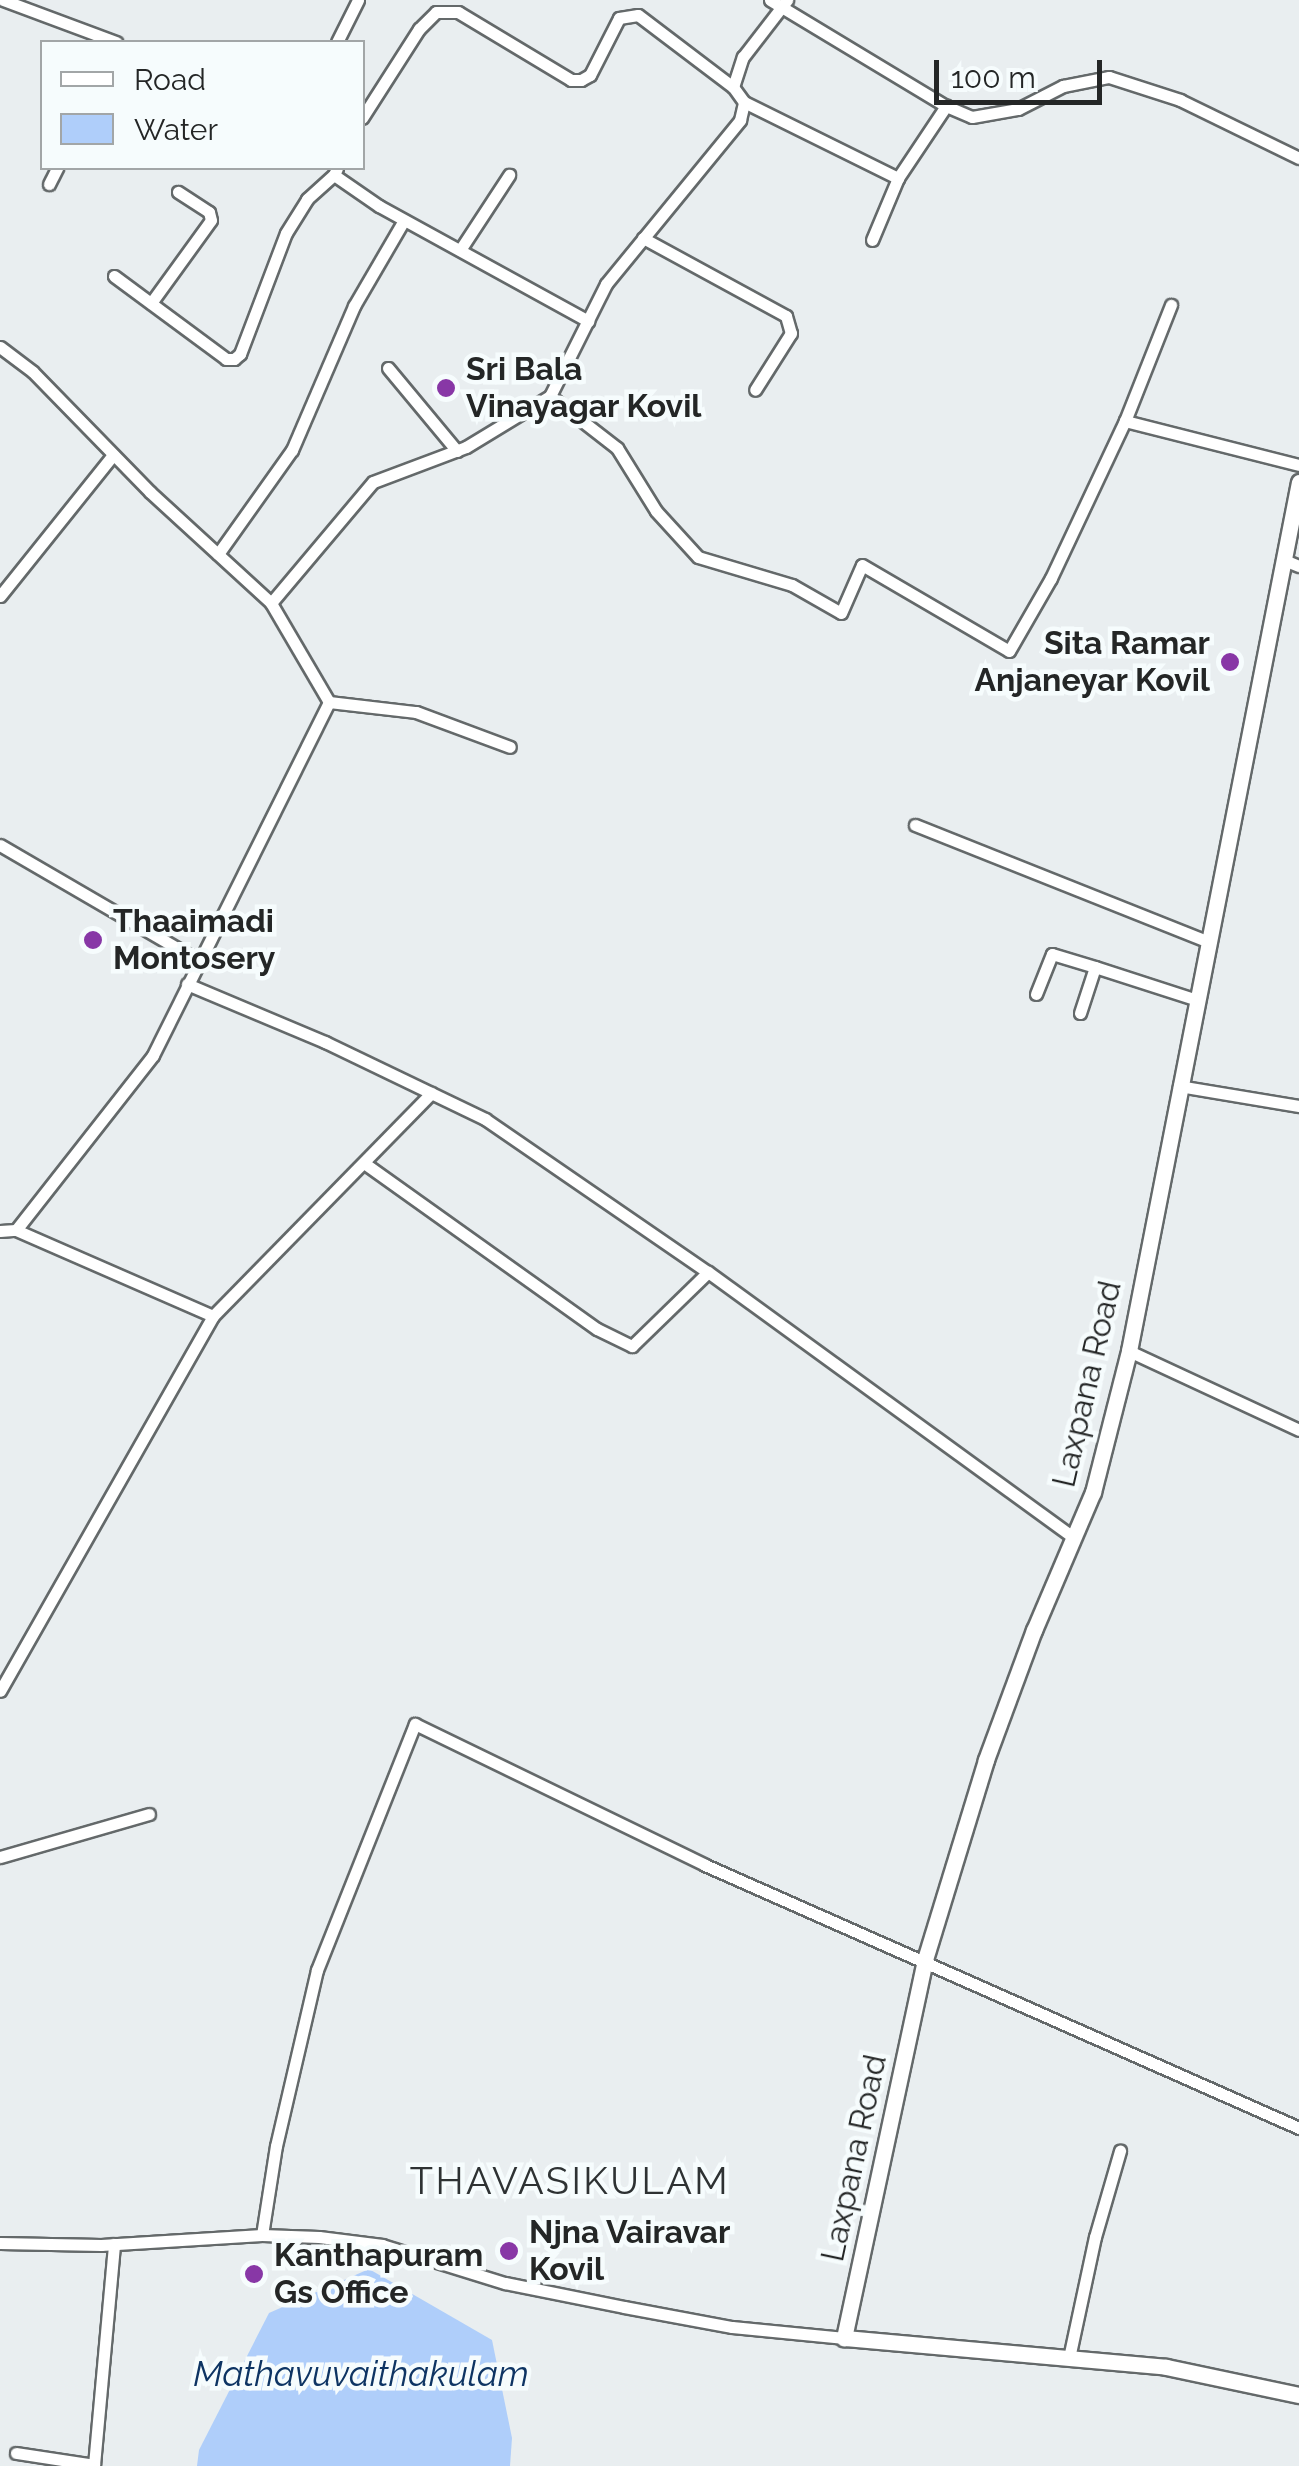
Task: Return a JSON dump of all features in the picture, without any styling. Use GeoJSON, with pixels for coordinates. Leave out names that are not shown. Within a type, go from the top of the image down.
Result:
{"type":"FeatureCollection","features":[{"type":"Feature","properties":{"kind":"street"},"geometry":{"type":"LineString","coordinates":[[3,0],[106,40]]}},
{"type":"Feature","properties":{"kind":"street"},"geometry":{"type":"LineString","coordinates":[[338,40],[358,0]]}},
{"type":"Feature","properties":{"kind":"street"},"geometry":{"type":"LineString","coordinates":[[770,0],[785,3],[946,106],[972,117],[1018,109],[1063,86],[1109,77],[1180,100],[1299,158]]}},
{"type":"Feature","properties":{"kind":"street"},"geometry":{"type":"LineString","coordinates":[[733,87],[743,57],[785,3]]}},
{"type":"Feature","properties":{"kind":"street"},"geometry":{"type":"LineString","coordinates":[[365,113],[419,29],[436,12],[458,12],[571,80],[590,75],[619,18],[638,16],[733,87],[744,102],[898,178]]}},
{"type":"Feature","properties":{"kind":"street"},"geometry":{"type":"LineString","coordinates":[[271,602],[374,482],[457,451],[550,396],[606,284],[740,120],[744,102]]}},
{"type":"Feature","properties":{"kind":"street"},"geometry":{"type":"LineString","coordinates":[[872,240],[898,178],[946,106]]}},
{"type":"Feature","properties":{"kind":"street"},"geometry":{"type":"LineString","coordinates":[[50,184],[57,170]]}},
{"type":"Feature","properties":{"kind":"street"},"geometry":{"type":"LineString","coordinates":[[114,276],[226,359],[234,358],[240,354],[286,233],[307,200],[336,172],[404,220],[588,321]]}},
{"type":"Feature","properties":{"kind":"street"},"geometry":{"type":"LineString","coordinates":[[460,250],[508,176]]}},
{"type":"Feature","properties":{"kind":"street"},"geometry":{"type":"LineString","coordinates":[[151,303],[211,220],[210,212],[178,192]]}},
{"type":"Feature","properties":{"kind":"street"},"geometry":{"type":"LineString","coordinates":[[218,554],[292,450],[354,306],[404,220]]}},
{"type":"Feature","properties":{"kind":"street"},"geometry":{"type":"LineString","coordinates":[[644,238],[786,316],[791,333],[755,390]]}},
{"type":"Feature","properties":{"kind":"street"},"geometry":{"type":"LineString","coordinates":[[550,396],[617,448],[656,511],[698,557],[792,584],[841,614],[862,564],[1009,651],[1050,578],[1124,421],[1171,305]]}},
{"type":"Feature","properties":{"kind":"street"},"geometry":{"type":"LineString","coordinates":[[0,347],[33,372],[113,455],[271,602],[329,702]]}},
{"type":"Feature","properties":{"kind":"street"},"geometry":{"type":"LineString","coordinates":[[388,368],[457,451]]}},
{"type":"Feature","properties":{"kind":"street"},"geometry":{"type":"LineString","coordinates":[[1124,421],[1299,465]]}},
{"type":"Feature","properties":{"kind":"street"},"geometry":{"type":"LineString","coordinates":[[0,596],[113,455]]}},
{"type":"Feature","properties":{"kind":"street","name":"Laxpana Road"},"geometry":{"type":"LineString","coordinates":[[844,2338],[926,1960],[986,1760],[1093,1492],[1129,1351],[1179,1086],[1292,563],[1299,482]]}},
{"type":"Feature","properties":{"kind":"street"},"geometry":{"type":"LineString","coordinates":[[329,702],[416,712],[510,746]]}},
{"type":"Feature","properties":{"kind":"street"},"geometry":{"type":"LineString","coordinates":[[16,1230],[153,1055],[329,702]]}},
{"type":"Feature","properties":{"kind":"street"},"geometry":{"type":"LineString","coordinates":[[915,826],[1209,942]]}},
{"type":"Feature","properties":{"kind":"street"},"geometry":{"type":"LineString","coordinates":[[0,845],[199,961]]}},
{"type":"Feature","properties":{"kind":"street"},"geometry":{"type":"LineString","coordinates":[[1036,994],[1052,954],[1197,1000]]}},
{"type":"Feature","properties":{"kind":"street"},"geometry":{"type":"LineString","coordinates":[[1080,1013],[1095,966]]}},
{"type":"Feature","properties":{"kind":"street"},"geometry":{"type":"LineString","coordinates":[[187,984],[485,1118],[708,1272],[1073,1536]]}},
{"type":"Feature","properties":{"kind":"street"},"geometry":{"type":"LineString","coordinates":[[1179,1086],[1299,1106]]}},
{"type":"Feature","properties":{"kind":"street"},"geometry":{"type":"LineString","coordinates":[[0,1691],[213,1316],[431,1093]]}},
{"type":"Feature","properties":{"kind":"street"},"geometry":{"type":"LineString","coordinates":[[364,1163],[596,1330],[632,1346],[708,1272]]}},
{"type":"Feature","properties":{"kind":"street"},"geometry":{"type":"LineString","coordinates":[[0,1231],[16,1230],[213,1316]]}},
{"type":"Feature","properties":{"kind":"street"},"geometry":{"type":"LineString","coordinates":[[1129,1351],[1299,1430]]}},
{"type":"Feature","properties":{"kind":"street"},"geometry":{"type":"LineString","coordinates":[[262,2235],[276,2146],[317,1970],[415,1724],[706,1865],[1299,2128]]}},
{"type":"Feature","properties":{"kind":"street"},"geometry":{"type":"LineString","coordinates":[[0,1856],[149,1814]]}},
{"type":"Feature","properties":{"kind":"street"},"geometry":{"type":"LineString","coordinates":[[1069,2358],[1095,2236],[1120,2151]]}},
{"type":"Feature","properties":{"kind":"street"},"geometry":{"type":"LineString","coordinates":[[0,2242],[114,2244],[262,2235],[382,2245],[522,2287],[732,2327],[1166,2367],[1299,2395]]}},
{"type":"Feature","properties":{"kind":"street"},"geometry":{"type":"LineString","coordinates":[[16,2454],[94,2465],[114,2244]]}},
{"type":"Feature","properties":{"kind":"water","name":"Mathavuvaithakulam"},"geometry":{"type":"Polygon","coordinates":[[[369,2269],[492,2340],[512,2438],[510,2466],[197,2466],[199,2450],[269,2313],[369,2269]]]}},
{"type":"Feature","properties":{"kind":"place","name":"Sri Bala Vinayagar Kovil"},"geometry":{"type":"Point","coordinates":[446,388]}},
{"type":"Feature","properties":{"kind":"place","name":"Sita Ramar Anjaneyar Kovil"},"geometry":{"type":"Point","coordinates":[1230,662]}},
{"type":"Feature","properties":{"kind":"place","name":"Thaaimadi Montosery"},"geometry":{"type":"Point","coordinates":[93,940]}},
{"type":"Feature","properties":{"kind":"place","name":"Njna Vairavar Kovil"},"geometry":{"type":"Point","coordinates":[509,2251]}},
{"type":"Feature","properties":{"kind":"place","name":"Kanthapuram Gs Office"},"geometry":{"type":"Point","coordinates":[254,2274]}},
{"type":"Feature","properties":{"kind":"district","name":"THAVASIKULAM"},"geometry":{"type":"Point","coordinates":[570,2181]}}]}
